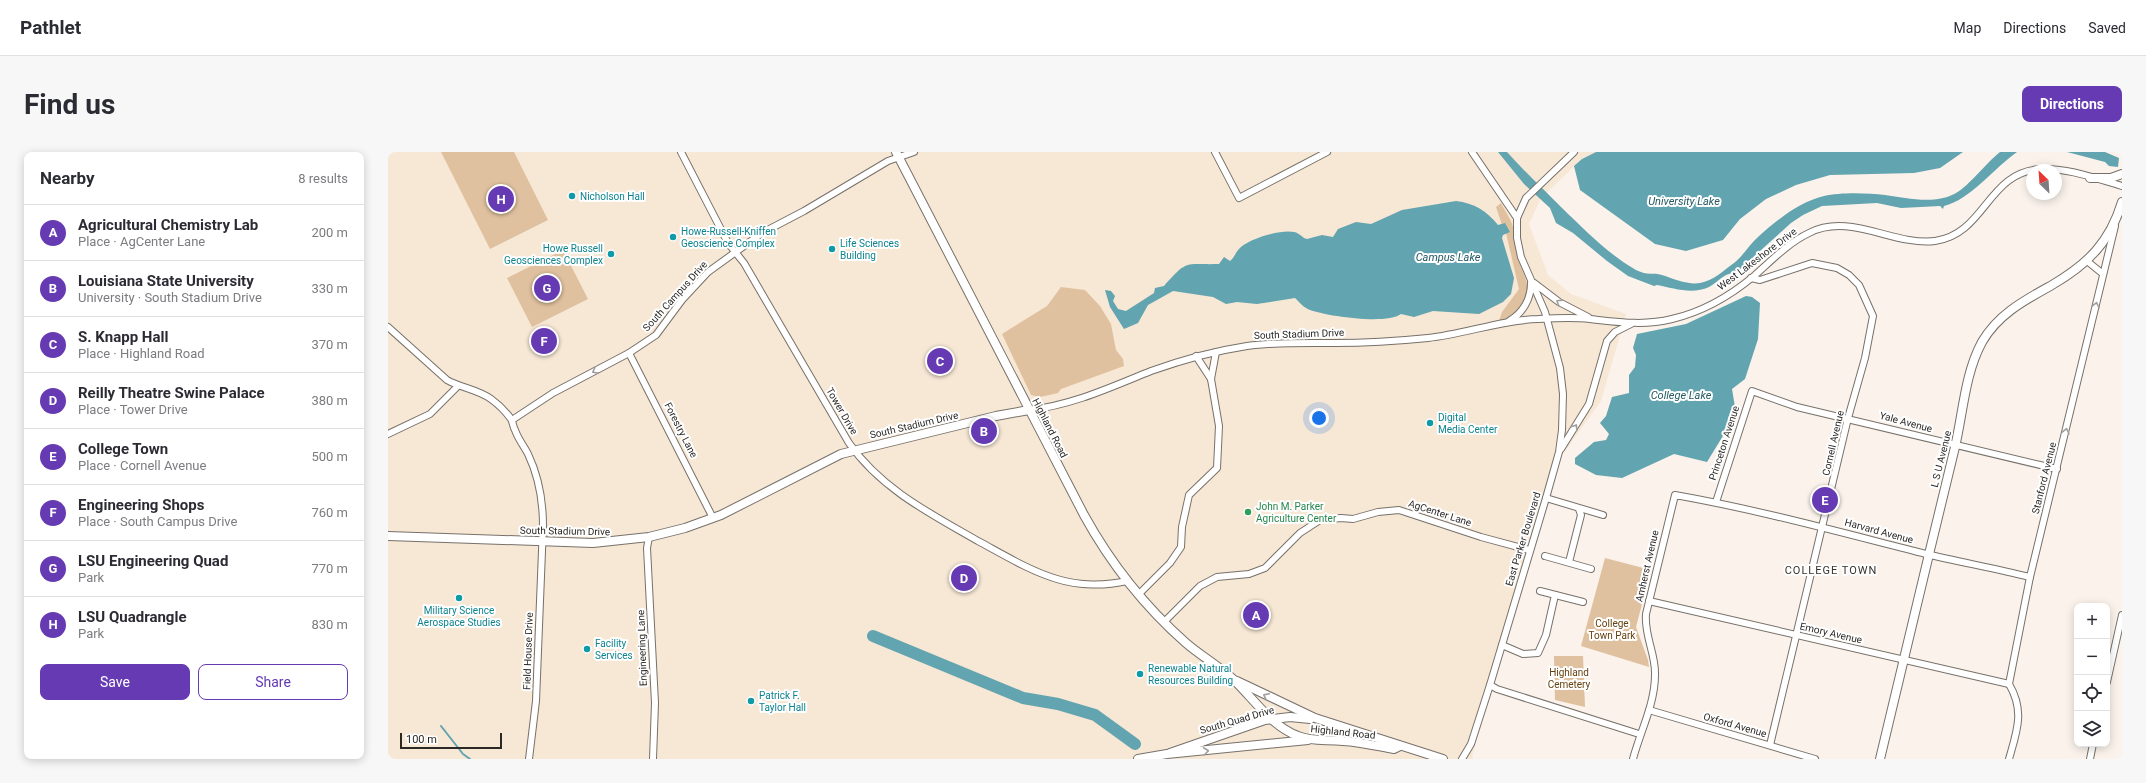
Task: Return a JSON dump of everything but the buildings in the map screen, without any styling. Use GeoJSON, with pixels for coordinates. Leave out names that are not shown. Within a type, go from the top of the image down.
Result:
{"type":"FeatureCollection","features":[{"type":"Feature","properties":{"kind":"street","name":"Tower Drive"},"geometry":{"type":"LineString","coordinates":[[680,152],[728,243],[744,263],[860,459],[880,479],[924,510],[1034,571],[1069,582],[1098,585],[1127,581]]}},
{"type":"Feature","properties":{"kind":"street","name":"South Campus Drive"},"geometry":{"type":"LineString","coordinates":[[512,420],[553,393],[629,353],[656,335],[682,300],[708,272],[762,233],[804,211],[897,155],[914,152]]}},
{"type":"Feature","properties":{"kind":"street"},"geometry":{"type":"LineString","coordinates":[[1215,152],[1239,198],[1327,152]]}},
{"type":"Feature","properties":{"kind":"street"},"geometry":{"type":"LineString","coordinates":[[1472,152],[1517,218],[1520,250],[1546,319]]}},
{"type":"Feature","properties":{"kind":"street"},"geometry":{"type":"LineString","coordinates":[[1566,152],[1566,160]]}},
{"type":"Feature","properties":{"kind":"street"},"geometry":{"type":"LineString","coordinates":[[1517,218],[1526,198],[1574,152]]}},
{"type":"Feature","properties":{"kind":"street","name":"Highland Road"},"geometry":{"type":"LineString","coordinates":[[897,155],[1093,532],[1138,595],[1164,622],[1197,652],[1232,679],[1272,719],[1297,736],[1313,740],[1344,741],[1394,749],[1400,746]]}},
{"type":"Feature","properties":{"kind":"street","name":"West Lakeshore Drive"},"geometry":{"type":"LineString","coordinates":[[1546,319],[1592,319],[1631,324],[1655,322],[1692,313],[1728,295],[1802,237],[1820,228],[1847,226],[1923,242],[1952,237],[1964,230],[1998,188],[2020,173],[2045,169],[2068,172],[2122,186]]}},
{"type":"Feature","properties":{"kind":"street"},"geometry":{"type":"LineString","coordinates":[[2090,178],[2112,178],[2122,174]]}},
{"type":"Feature","properties":{"kind":"street","name":"Stanford Avenue"},"geometry":{"type":"LineString","coordinates":[[2009,684],[2030,577],[2103,274],[2122,202]]}},
{"type":"Feature","properties":{"kind":"street","name":"L S U Avenue"},"geometry":{"type":"LineString","coordinates":[[1880,759],[1927,554],[1956,446],[1979,349],[1990,330],[2018,304],[2060,280],[2087,261],[2099,248],[2116,222]]}},
{"type":"Feature","properties":{"kind":"street"},"geometry":{"type":"LineString","coordinates":[[2087,261],[2103,274]]}},
{"type":"Feature","properties":{"kind":"street","name":"Cornell Avenue"},"geometry":{"type":"LineString","coordinates":[[1751,278],[1760,280],[1812,263],[1843,271],[1859,285],[1870,306],[1873,325],[1848,418],[1824,527],[1770,745]]}},
{"type":"Feature","properties":{"kind":"street"},"geometry":{"type":"LineString","coordinates":[[1531,279],[1540,289],[1559,302],[1592,319]]}},
{"type":"Feature","properties":{"kind":"street"},"geometry":{"type":"LineString","coordinates":[[1506,323],[1515,318],[1526,304],[1530,291],[1531,279]]}},
{"type":"Feature","properties":{"kind":"street","name":"South Stadium Drive"},"geometry":{"type":"LineString","coordinates":[[388,536],[489,539],[542,543],[598,543],[649,537],[713,518],[842,454],[996,416],[1029,410],[1040,410],[1079,400],[1196,356],[1270,343],[1338,343],[1428,338],[1506,323],[1546,319]]}},
{"type":"Feature","properties":{"kind":"street","name":"East Parker Boulevard"},"geometry":{"type":"LineString","coordinates":[[1462,759],[1471,744],[1490,685],[1529,550],[1546,498],[1556,461],[1562,430],[1563,394],[1557,352],[1546,319]]}},
{"type":"Feature","properties":{"kind":"street"},"geometry":{"type":"LineString","coordinates":[[1556,461],[1565,441],[1589,404],[1608,341],[1615,332],[1631,324]]}},
{"type":"Feature","properties":{"kind":"street"},"geometry":{"type":"LineString","coordinates":[[388,327],[447,380],[458,386],[468,387],[493,400],[512,420]]}},
{"type":"Feature","properties":{"kind":"street"},"geometry":{"type":"LineString","coordinates":[[1138,595],[1170,563],[1181,547],[1182,527],[1190,494],[1217,468],[1219,426],[1211,379],[1216,352]]}},
{"type":"Feature","properties":{"kind":"street","name":"Forestry Lane"},"geometry":{"type":"LineString","coordinates":[[629,353],[713,518]]}},
{"type":"Feature","properties":{"kind":"street"},"geometry":{"type":"LineString","coordinates":[[1196,356],[1211,379]]}},
{"type":"Feature","properties":{"kind":"street"},"geometry":{"type":"LineString","coordinates":[[388,434],[430,414],[458,386]]}},
{"type":"Feature","properties":{"kind":"street","name":"Yale Avenue"},"geometry":{"type":"LineString","coordinates":[[1752,391],[1797,407],[2057,469]]}},
{"type":"Feature","properties":{"kind":"street","name":"Princeton Avenue"},"geometry":{"type":"LineString","coordinates":[[1716,502],[1752,391]]}},
{"type":"Feature","properties":{"kind":"street","name":"Field House Drive"},"geometry":{"type":"LineString","coordinates":[[512,420],[514,430],[528,454],[538,480],[543,505],[536,701],[529,759]]}},
{"type":"Feature","properties":{"kind":"street","name":"Harvard Avenue"},"geometry":{"type":"LineString","coordinates":[[1675,495],[1716,502],[1824,527],[1927,554],[2030,577]]}},
{"type":"Feature","properties":{"kind":"street","name":"Amherst Avenue"},"geometry":{"type":"LineString","coordinates":[[1633,759],[1649,710],[1656,677],[1655,664],[1645,624],[1649,601],[1675,495]]}},
{"type":"Feature","properties":{"kind":"street"},"geometry":{"type":"LineString","coordinates":[[1546,498],[1603,515]]}},
{"type":"Feature","properties":{"kind":"street"},"geometry":{"type":"LineString","coordinates":[[1569,562],[1581,515],[1579,509]]}},
{"type":"Feature","properties":{"kind":"street","name":"AgCenter Lane"},"geometry":{"type":"LineString","coordinates":[[1164,622],[1200,586],[1217,577],[1249,574],[1264,568],[1300,533],[1320,520],[1342,518],[1353,519],[1378,512],[1399,510],[1481,537],[1529,550]]}},
{"type":"Feature","properties":{"kind":"street","name":"Engineering Lane"},"geometry":{"type":"LineString","coordinates":[[649,537],[647,548],[655,702],[653,759]]}},
{"type":"Feature","properties":{"kind":"street"},"geometry":{"type":"LineString","coordinates":[[1545,556],[1591,569]]}},
{"type":"Feature","properties":{"kind":"street"},"geometry":{"type":"LineString","coordinates":[[1540,591],[1583,602]]}},
{"type":"Feature","properties":{"kind":"street"},"geometry":{"type":"LineString","coordinates":[[1502,645],[1524,654],[1538,653],[1546,635],[1555,595]]}},
{"type":"Feature","properties":{"kind":"street","name":"Emory Avenue"},"geometry":{"type":"LineString","coordinates":[[1649,601],[2009,684]]}},
{"type":"Feature","properties":{"kind":"street"},"geometry":{"type":"LineString","coordinates":[[2109,675],[2122,615]]}},
{"type":"Feature","properties":{"kind":"street","name":"Highland Road"},"geometry":{"type":"LineString","coordinates":[[1232,679],[1315,718],[1443,759]]}},
{"type":"Feature","properties":{"kind":"street"},"geometry":{"type":"LineString","coordinates":[[2009,684],[2019,712],[2017,730],[2009,759]]}},
{"type":"Feature","properties":{"kind":"street"},"geometry":{"type":"LineString","coordinates":[[1490,685],[1497,689],[1640,734]]}},
{"type":"Feature","properties":{"kind":"street","name":"Oxford Avenue"},"geometry":{"type":"LineString","coordinates":[[1649,710],[1815,759]]}},
{"type":"Feature","properties":{"kind":"street","name":"South Quad Drive"},"geometry":{"type":"LineString","coordinates":[[1167,754],[1213,737],[1272,719],[1315,718]]}},
{"type":"Feature","properties":{"kind":"street","name":"South Quad Drive"},"geometry":{"type":"LineString","coordinates":[[1138,759],[1167,754],[1313,740]]}},
{"type":"Feature","properties":{"kind":"street"},"geometry":{"type":"LineString","coordinates":[[2090,759],[2092,747]]}},
{"type":"Feature","properties":{"kind":"shaded area"},"geometry":{"type":"Polygon","coordinates":[[[388,152],[1596,152],[1582,159],[1541,198],[1529,224],[1548,275],[1571,294],[1626,314],[1601,401],[1558,461],[1472,756],[1473,759],[388,759],[388,152]]]}},
{"type":"Feature","properties":{"kind":"green space"},"geometry":{"type":"Polygon","coordinates":[[[441,152],[514,152],[548,220],[490,249],[441,152]]]}},
{"type":"Feature","properties":{"kind":"green space"},"geometry":{"type":"Polygon","coordinates":[[[1501,203],[1513,227],[1517,255],[1526,280],[1528,291],[1527,297],[1520,308],[1511,316],[1499,321],[1502,312],[1519,289],[1506,233],[1509,232],[1505,224],[1502,225],[1496,207],[1501,203]]]}},
{"type":"Feature","properties":{"kind":"green space"},"geometry":{"type":"Polygon","coordinates":[[[563,250],[588,299],[532,327],[507,278],[563,250]]]}},
{"type":"Feature","properties":{"kind":"green space"},"geometry":{"type":"Polygon","coordinates":[[[1061,287],[1085,290],[1100,306],[1111,324],[1116,350],[1123,359],[1124,366],[1061,389],[1058,393],[1040,397],[1031,395],[1002,334],[1047,306],[1061,287]]]}},
{"type":"Feature","properties":{"kind":"green space","name":"College Town Park"},"geometry":{"type":"Polygon","coordinates":[[[1605,558],[1651,570],[1636,627],[1648,660],[1649,667],[1581,646],[1605,558]]]}},
{"type":"Feature","properties":{"kind":"green space","name":"Highland Cemetery"},"geometry":{"type":"Polygon","coordinates":[[[1554,656],[1583,656],[1585,707],[1555,700],[1554,656]]]}},
{"type":"Feature","properties":{"kind":"water"},"geometry":{"type":"Polygon","coordinates":[[[1498,152],[1507,152],[1588,233],[1626,264],[1644,273],[1659,274],[1681,281],[1700,283],[1718,275],[1737,260],[1755,240],[1789,212],[1815,199],[1824,196],[1854,193],[1878,194],[1921,200],[1948,197],[1961,190],[2000,152],[2017,152],[1963,197],[1954,203],[1944,206],[1943,209],[1940,206],[1901,208],[1877,203],[1822,206],[1803,215],[1791,223],[1750,260],[1755,266],[1753,268],[1747,263],[1740,269],[1724,276],[1709,287],[1689,291],[1657,285],[1654,286],[1628,276],[1607,261],[1573,233],[1556,223],[1550,208],[1524,184],[1498,152]]]}},
{"type":"Feature","properties":{"kind":"water","name":"University Lake"},"geometry":{"type":"Polygon","coordinates":[[[1596,152],[1963,152],[1940,168],[1914,173],[1830,175],[1796,185],[1766,199],[1740,219],[1723,240],[1686,251],[1655,244],[1580,190],[1574,166],[1582,159],[1596,152]]]}},
{"type":"Feature","properties":{"kind":"water"},"geometry":{"type":"Polygon","coordinates":[[[2067,152],[2105,152],[2119,158],[2118,167],[2109,166],[2105,162],[2067,152]]]}},
{"type":"Feature","properties":{"kind":"water","name":"Campus Lake"},"geometry":{"type":"Polygon","coordinates":[[[1456,201],[1480,208],[1498,225],[1505,223],[1510,232],[1503,235],[1502,238],[1514,278],[1511,294],[1503,302],[1479,314],[1433,311],[1414,317],[1401,314],[1383,319],[1342,317],[1310,310],[1295,298],[1257,304],[1237,302],[1226,304],[1213,297],[1173,291],[1148,305],[1138,323],[1124,329],[1110,307],[1105,290],[1111,291],[1115,296],[1113,301],[1118,309],[1126,311],[1154,293],[1155,288],[1164,286],[1183,267],[1193,264],[1219,264],[1224,257],[1230,261],[1243,245],[1256,238],[1273,233],[1288,231],[1299,234],[1307,239],[1322,235],[1333,237],[1338,229],[1356,222],[1371,224],[1402,210],[1456,201]]]}},
{"type":"Feature","properties":{"kind":"water","name":"College Lake"},"geometry":{"type":"Polygon","coordinates":[[[1746,296],[1752,297],[1760,303],[1758,339],[1745,379],[1732,389],[1735,407],[1730,413],[1729,426],[1707,462],[1674,454],[1622,478],[1596,475],[1575,464],[1575,458],[1594,442],[1606,440],[1609,434],[1600,423],[1606,416],[1612,397],[1629,393],[1629,375],[1635,367],[1636,355],[1633,348],[1637,334],[1686,324],[1746,296]]]}},
{"type":"Feature","properties":{"kind":"waterway"},"geometry":{"type":"LineString","coordinates":[[873,636],[1023,698],[1058,704],[1095,715],[1135,744]]}},
{"type":"Feature","properties":{"kind":"waterway"},"geometry":{"type":"LineString","coordinates":[[441,726],[463,754],[470,759]]}},
{"type":"Feature","properties":{"kind":"place","name":"Nicholson Hall"},"geometry":{"type":"Point","coordinates":[572,196]}},
{"type":"Feature","properties":{"kind":"place","name":"LSU Quadrangle"},"geometry":{"type":"Point","coordinates":[501,199]}},
{"type":"Feature","properties":{"kind":"place","name":"Howe-Russell-Kniffen Geoscience Complex"},"geometry":{"type":"Point","coordinates":[673,237]}},
{"type":"Feature","properties":{"kind":"place","name":"Life Sciences Building"},"geometry":{"type":"Point","coordinates":[832,249]}},
{"type":"Feature","properties":{"kind":"place","name":"Howe Russell Geosciences Complex"},"geometry":{"type":"Point","coordinates":[611,254]}},
{"type":"Feature","properties":{"kind":"place","name":"LSU Engineering Quad"},"geometry":{"type":"Point","coordinates":[547,288]}},
{"type":"Feature","properties":{"kind":"place","name":"Engineering Shops"},"geometry":{"type":"Point","coordinates":[544,341]}},
{"type":"Feature","properties":{"kind":"place","name":"S. Knapp Hall"},"geometry":{"type":"Point","coordinates":[940,361]}},
{"type":"Feature","properties":{"kind":"place","name":"Digital Media Center"},"geometry":{"type":"Point","coordinates":[1430,423]}},
{"type":"Feature","properties":{"kind":"place","name":"Louisiana State University"},"geometry":{"type":"Point","coordinates":[984,431]}},
{"type":"Feature","properties":{"kind":"place","name":"College Town"},"geometry":{"type":"Point","coordinates":[1825,500]}},
{"type":"Feature","properties":{"kind":"place","name":"John M. Parker Agriculture Center"},"geometry":{"type":"Point","coordinates":[1248,512]}},
{"type":"Feature","properties":{"kind":"place","name":"Reilly Theatre Swine Palace"},"geometry":{"type":"Point","coordinates":[964,578]}},
{"type":"Feature","properties":{"kind":"place","name":"Military Science Aerospace Studies"},"geometry":{"type":"Point","coordinates":[459,598]}},
{"type":"Feature","properties":{"kind":"place","name":"Agricultural Chemistry Lab"},"geometry":{"type":"Point","coordinates":[1256,615]}},
{"type":"Feature","properties":{"kind":"place","name":"Facility Services"},"geometry":{"type":"Point","coordinates":[587,649]}},
{"type":"Feature","properties":{"kind":"place","name":"Renewable Natural Resources Building"},"geometry":{"type":"Point","coordinates":[1140,674]}},
{"type":"Feature","properties":{"kind":"place","name":"Patrick F. Taylor Hall"},"geometry":{"type":"Point","coordinates":[751,701]}},
{"type":"Feature","properties":{"kind":"district","name":"COLLEGE TOWN"},"geometry":{"type":"Point","coordinates":[1831,570]}}]}
